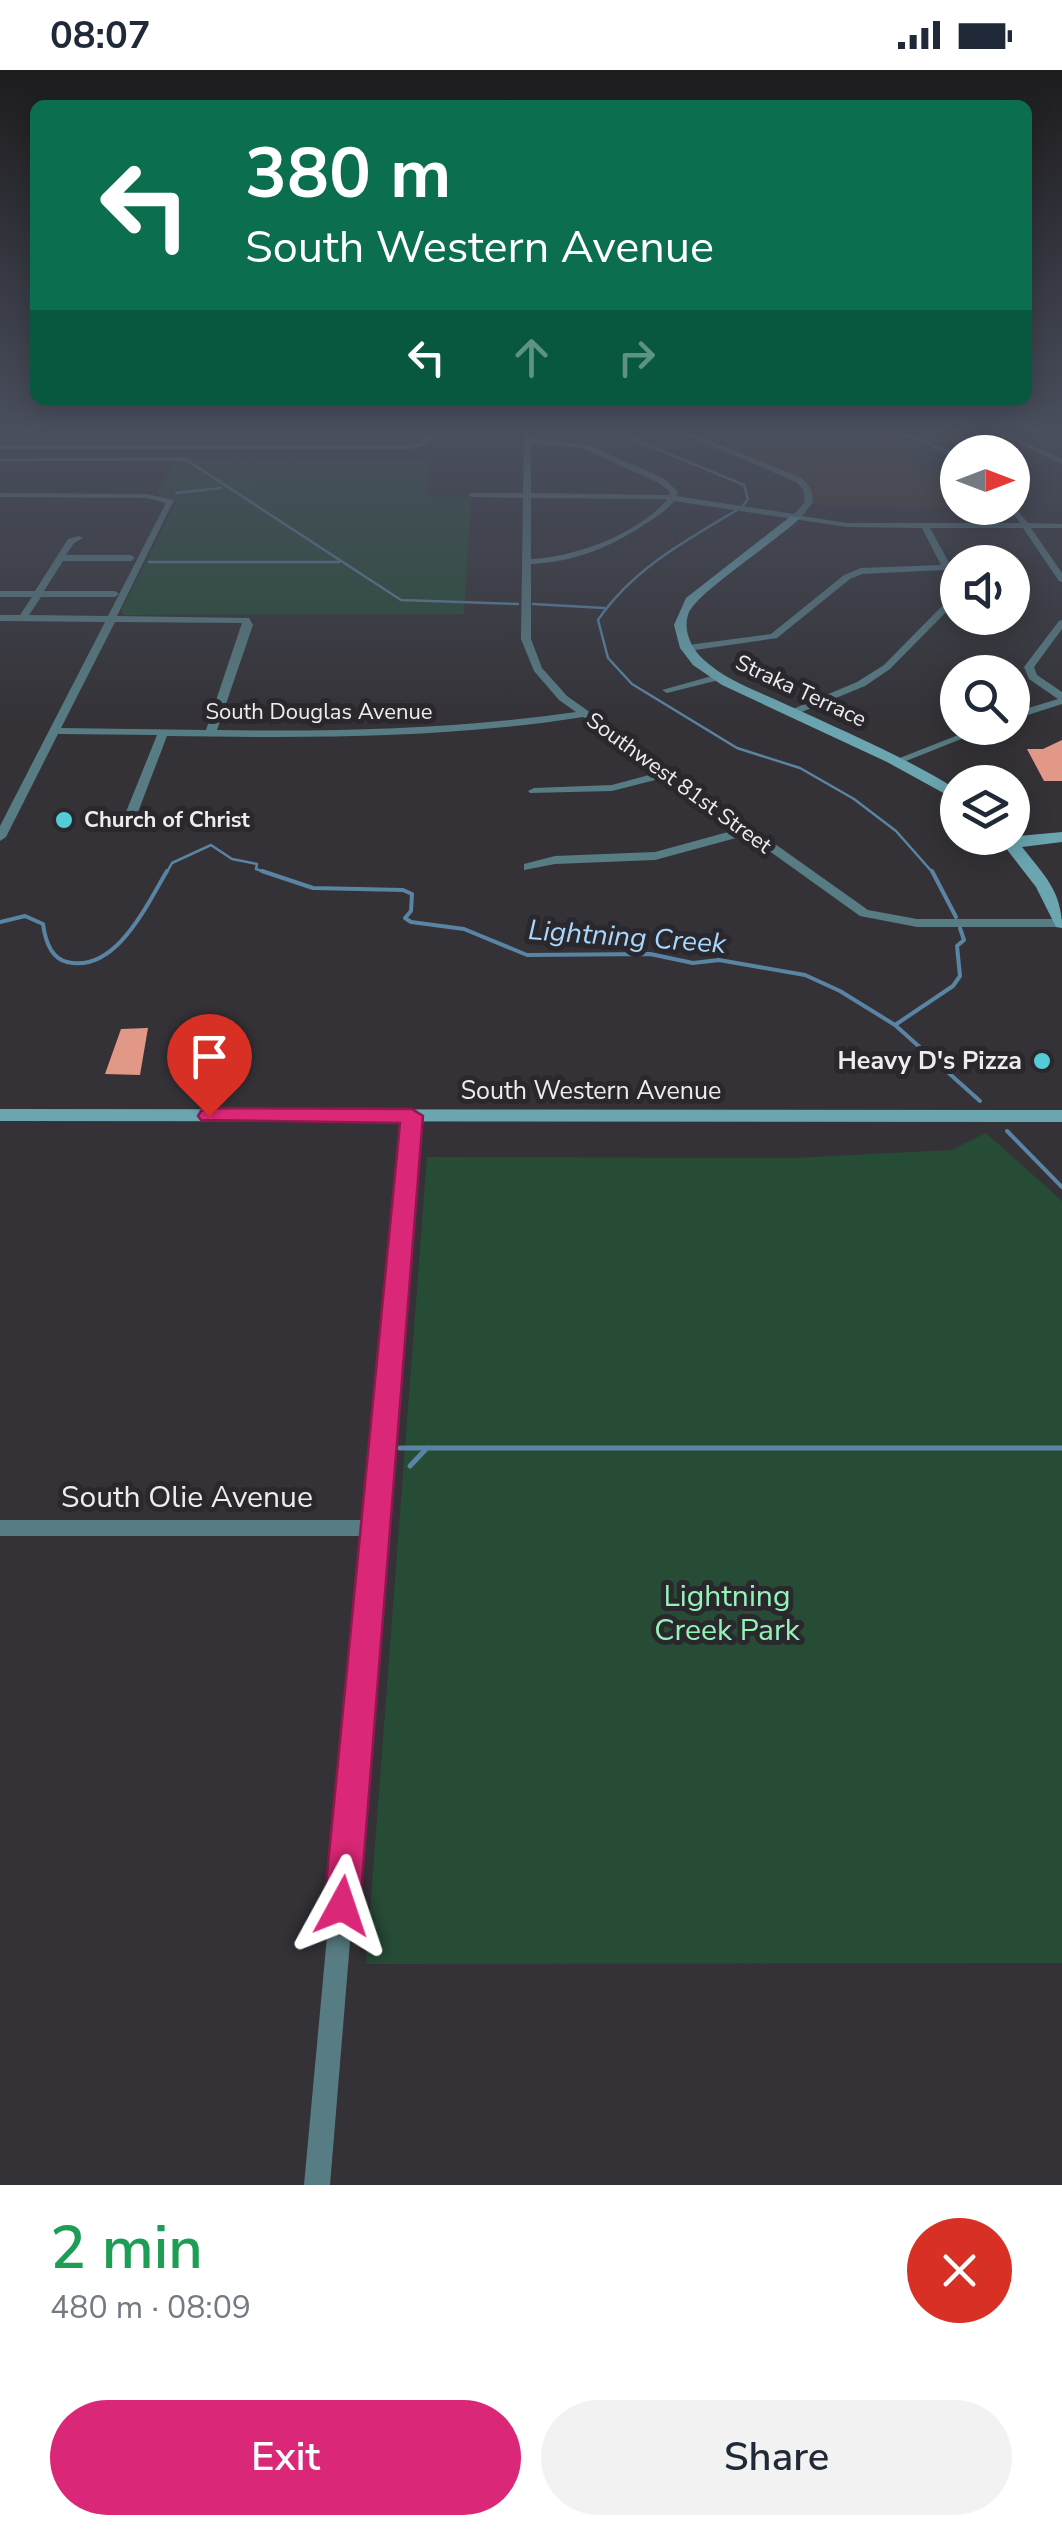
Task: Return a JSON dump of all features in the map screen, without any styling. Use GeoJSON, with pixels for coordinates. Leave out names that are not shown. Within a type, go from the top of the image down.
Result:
{"type":"FeatureCollection","features":[{"type":"Feature","properties":{"kind":"street"},"geometry":{"type":"LineString","coordinates":[[0,837],[158,529]]}},
{"type":"Feature","properties":{"kind":"street","name":"Southwest 81st Street"},"geometry":{"type":"LineString","coordinates":[[526,529],[525,628],[529,653],[552,689],[582,714],[844,902],[872,916],[917,923],[1062,923]]}},
{"type":"Feature","properties":{"kind":"street"},"geometry":{"type":"LineString","coordinates":[[526,562],[564,560],[594,552],[629,529]]}},
{"type":"Feature","properties":{"kind":"street"},"geometry":{"type":"LineString","coordinates":[[781,529],[690,601],[679,627],[688,648],[774,636],[846,578],[861,571],[940,567]]}},
{"type":"Feature","properties":{"kind":"street"},"geometry":{"type":"LineString","coordinates":[[927,529],[940,553]]}},
{"type":"Feature","properties":{"kind":"street"},"geometry":{"type":"LineString","coordinates":[[1028,529],[1062,578]]}},
{"type":"Feature","properties":{"kind":"street"},"geometry":{"type":"LineString","coordinates":[[23,618],[72,541],[79,538]]}},
{"type":"Feature","properties":{"kind":"street"},"geometry":{"type":"LineString","coordinates":[[61,558],[131,558]]}},
{"type":"Feature","properties":{"kind":"street"},"geometry":{"type":"LineString","coordinates":[[0,594],[115,594]]}},
{"type":"Feature","properties":{"kind":"street"},"geometry":{"type":"LineString","coordinates":[[37,618],[48,600],[39,594]]}},
{"type":"Feature","properties":{"kind":"street"},"geometry":{"type":"LineString","coordinates":[[792,713],[861,684],[888,668],[940,611]]}},
{"type":"Feature","properties":{"kind":"street"},"geometry":{"type":"LineString","coordinates":[[0,618],[244,619],[248,625],[210,732]]}},
{"type":"Feature","properties":{"kind":"street"},"geometry":{"type":"LineString","coordinates":[[1062,622],[1030,670],[1033,678],[1062,699]]}},
{"type":"Feature","properties":{"kind":"street","name":"Straka Terrace"},"geometry":{"type":"LineString","coordinates":[[688,648],[719,677],[897,760],[940,786]]}},
{"type":"Feature","properties":{"kind":"street"},"geometry":{"type":"LineString","coordinates":[[668,690],[719,677]]}},
{"type":"Feature","properties":{"kind":"street"},"geometry":{"type":"LineString","coordinates":[[1030,710],[1062,699]]}},
{"type":"Feature","properties":{"kind":"street","name":"South Douglas Avenue"},"geometry":{"type":"LineString","coordinates":[[54,732],[440,733],[582,714]]}},
{"type":"Feature","properties":{"kind":"street"},"geometry":{"type":"LineString","coordinates":[[132,812],[164,731]]}},
{"type":"Feature","properties":{"kind":"street"},"geometry":{"type":"LineString","coordinates":[[897,760],[940,744]]}},
{"type":"Feature","properties":{"kind":"street"},"geometry":{"type":"LineString","coordinates":[[534,791],[612,788],[667,774]]}},
{"type":"Feature","properties":{"kind":"street"},"geometry":{"type":"LineString","coordinates":[[528,867],[555,860],[655,856],[747,832]]}},
{"type":"Feature","properties":{"kind":"street"},"geometry":{"type":"LineString","coordinates":[[1030,839],[1062,837]]}},
{"type":"Feature","properties":{"kind":"street"},"geometry":{"type":"LineString","coordinates":[[1020,855],[1044,886],[1062,923]]}},
{"type":"Feature","properties":{"kind":"street","name":"South Western Avenue"},"geometry":{"type":"LineString","coordinates":[[0,1116],[1062,1116]]}},
{"type":"Feature","properties":{"kind":"street"},"geometry":{"type":"LineString","coordinates":[[317,2185],[412,1116]]}},
{"type":"Feature","properties":{"kind":"street","name":"South Olie Avenue"},"geometry":{"type":"LineString","coordinates":[[0,1528],[375,1528]]}},
{"type":"Feature","properties":{"kind":"green space"},"geometry":{"type":"Polygon","coordinates":[[[163,529],[469,529],[464,614],[124,615],[121,611],[163,529]]]}},
{"type":"Feature","properties":{"kind":"green space","name":"Lightning Creek Park"},"geometry":{"type":"Polygon","coordinates":[[[986,1133],[1062,1201],[1062,1963],[366,1964],[427,1157],[793,1158],[951,1150],[986,1133]]]}},
{"type":"Feature","properties":{"kind":"building"},"geometry":{"type":"Polygon","coordinates":[[[1062,740],[1062,781],[1044,781],[1027,749],[1043,749],[1062,740]]]}},
{"type":"Feature","properties":{"kind":"building"},"geometry":{"type":"Polygon","coordinates":[[[148,1028],[140,1075],[105,1074],[121,1029],[148,1028]]]}},
{"type":"Feature","properties":{"kind":"waterway"},"geometry":{"type":"LineString","coordinates":[[292,529],[401,600],[518,604]]}},
{"type":"Feature","properties":{"kind":"waterway"},"geometry":{"type":"LineString","coordinates":[[705,529],[644,571],[598,620],[608,658],[632,684],[737,748],[800,768],[854,799],[896,831],[933,873]]}},
{"type":"Feature","properties":{"kind":"waterway"},"geometry":{"type":"LineString","coordinates":[[149,562],[339,562]]}},
{"type":"Feature","properties":{"kind":"waterway"},"geometry":{"type":"LineString","coordinates":[[533,604],[604,608]]}},
{"type":"Feature","properties":{"kind":"waterway","name":"Lightning Creek"},"geometry":{"type":"LineString","coordinates":[[166,874],[172,863],[211,845],[232,859],[257,864],[256,869],[270,874]]}},
{"type":"Feature","properties":{"kind":"waterway","name":"Lightning Creek"},"geometry":{"type":"LineString","coordinates":[[0,922],[25,916],[43,924],[47,942],[56,956],[67,962],[85,963],[115,947],[128,933],[167,871]]}},
{"type":"Feature","properties":{"kind":"waterway","name":"Lightning Creek"},"geometry":{"type":"LineString","coordinates":[[262,871],[313,888],[403,890],[412,894],[411,911],[405,918],[411,922],[464,929],[527,955],[650,954],[693,963],[719,960],[805,975],[840,991],[895,1025]]}},
{"type":"Feature","properties":{"kind":"waterway"},"geometry":{"type":"LineString","coordinates":[[933,873],[956,917]]}},
{"type":"Feature","properties":{"kind":"waterway"},"geometry":{"type":"LineString","coordinates":[[895,1025],[953,986],[960,976],[957,946],[964,940],[960,928]]}},
{"type":"Feature","properties":{"kind":"waterway","name":"Lightning Creek"},"geometry":{"type":"LineString","coordinates":[[895,1025],[980,1101]]}},
{"type":"Feature","properties":{"kind":"waterway","name":"Lightning Creek"},"geometry":{"type":"LineString","coordinates":[[1007,1131],[1062,1187]]}},
{"type":"Feature","properties":{"kind":"waterway"},"geometry":{"type":"LineString","coordinates":[[400,1448],[427,1448]]}},
{"type":"Feature","properties":{"kind":"waterway"},"geometry":{"type":"LineString","coordinates":[[410,1466],[427,1448]]}},
{"type":"Feature","properties":{"kind":"waterway"},"geometry":{"type":"LineString","coordinates":[[427,1448],[1062,1448]]}},
{"type":"Feature","properties":{"kind":"place","name":"Church of Christ"},"geometry":{"type":"Point","coordinates":[64,820]}},
{"type":"Feature","properties":{"kind":"place","name":"Heavy D's Pizza"},"geometry":{"type":"Point","coordinates":[1042,1061]}},
{"type":"Feature","properties":{"kind":"route"},"geometry":{"type":"LineString","coordinates":[[209,1116],[412,1116],[342,1906]]}}]}
